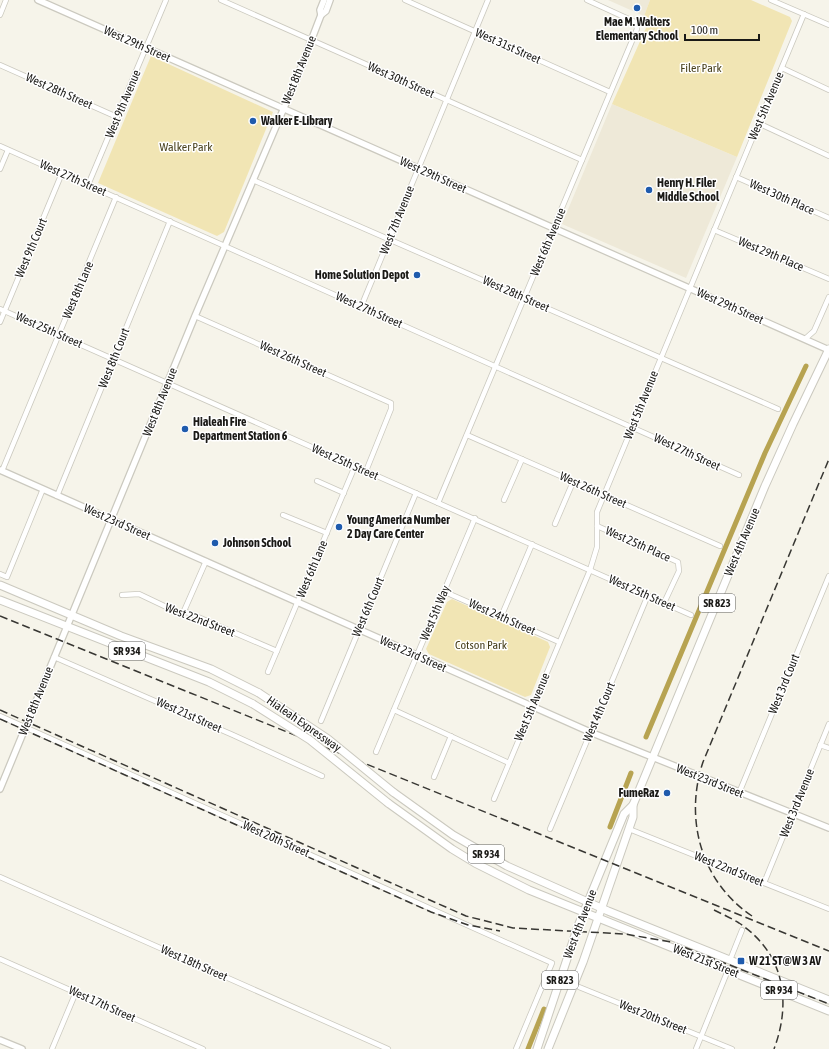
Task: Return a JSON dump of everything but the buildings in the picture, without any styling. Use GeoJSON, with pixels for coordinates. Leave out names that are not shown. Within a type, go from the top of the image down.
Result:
{"type":"FeatureCollection","features":[{"type":"Feature","properties":{"kind":"main road","name":"West 4th Avenue"},"geometry":{"type":"LineString","coordinates":[[548,1049],[599,918],[633,818],[633,805],[765,486],[829,349]]}},
{"type":"Feature","properties":{"kind":"main road","name":"Hialeah Expressway"},"geometry":{"type":"LineString","coordinates":[[0,585],[72,614],[121,636],[211,669],[258,693],[328,739],[425,816],[481,852],[527,875],[588,901]]}},
{"type":"Feature","properties":{"kind":"main road","name":"Hialeah Expressway"},"geometry":{"type":"LineString","coordinates":[[0,600],[209,682],[253,704],[310,740],[388,803],[435,838],[475,863],[529,890],[583,912]]}},
{"type":"Feature","properties":{"kind":"main road","name":"West 4th Avenue"},"geometry":{"type":"LineString","coordinates":[[537,1049],[583,912],[624,814],[633,805]]}},
{"type":"Feature","properties":{"kind":"main road","name":"West 21st Street"},"geometry":{"type":"LineString","coordinates":[[588,901],[829,1000]]}},
{"type":"Feature","properties":{"kind":"main road","name":"West 21st Street"},"geometry":{"type":"LineString","coordinates":[[583,912],[829,1011]]}},
{"type":"Feature","properties":{"kind":"street"},"geometry":{"type":"LineString","coordinates":[[0,15],[6,0]]}},
{"type":"Feature","properties":{"kind":"street","name":"West 29th Street"},"geometry":{"type":"LineString","coordinates":[[38,0],[554,229],[829,349]]}},
{"type":"Feature","properties":{"kind":"street","name":"West 9th Avenue"},"geometry":{"type":"LineString","coordinates":[[88,185],[166,0]]}},
{"type":"Feature","properties":{"kind":"street","name":"West 30th Street"},"geometry":{"type":"LineString","coordinates":[[221,0],[582,160]]}},
{"type":"Feature","properties":{"kind":"street","name":"West 8th Avenue"},"geometry":{"type":"LineString","coordinates":[[0,789],[312,40],[321,15],[320,10],[324,0]]}},
{"type":"Feature","properties":{"kind":"street","name":"West 8th Avenue"},"geometry":{"type":"LineString","coordinates":[[321,15],[326,11],[330,0]]}},
{"type":"Feature","properties":{"kind":"street","name":"West 31st Street"},"geometry":{"type":"LineString","coordinates":[[405,0],[610,92]]}},
{"type":"Feature","properties":{"kind":"street","name":"West 7th Avenue"},"geometry":{"type":"LineString","coordinates":[[361,307],[488,0]]}},
{"type":"Feature","properties":{"kind":"street","name":"West 6th Avenue"},"geometry":{"type":"LineString","coordinates":[[438,503],[554,229],[636,30],[636,24],[633,21],[587,0]]}},
{"type":"Feature","properties":{"kind":"street"},"geometry":{"type":"LineString","coordinates":[[771,0],[829,25]]}},
{"type":"Feature","properties":{"kind":"street","name":"West 5th Avenue"},"geometry":{"type":"LineString","coordinates":[[494,799],[590,570],[597,547],[598,512],[604,495],[804,14]]}},
{"type":"Feature","properties":{"kind":"street","name":"West 28th Street"},"geometry":{"type":"LineString","coordinates":[[0,65],[117,116]]}},
{"type":"Feature","properties":{"kind":"street"},"geometry":{"type":"LineString","coordinates":[[782,68],[829,90]]}},
{"type":"Feature","properties":{"kind":"street"},"geometry":{"type":"LineString","coordinates":[[758,123],[829,156]]}},
{"type":"Feature","properties":{"kind":"street","name":"West 27th Street"},"geometry":{"type":"LineString","coordinates":[[0,146],[495,367],[632,426],[738,475]]}},
{"type":"Feature","properties":{"kind":"street"},"geometry":{"type":"LineString","coordinates":[[0,169],[8,150]]}},
{"type":"Feature","properties":{"kind":"street","name":"West 9th Court"},"geometry":{"type":"LineString","coordinates":[[0,322],[2,310],[62,173]]}},
{"type":"Feature","properties":{"kind":"street","name":"West 30th Place"},"geometry":{"type":"LineString","coordinates":[[736,177],[829,218]]}},
{"type":"Feature","properties":{"kind":"street","name":"West 28th Street"},"geometry":{"type":"LineString","coordinates":[[253,180],[778,409]]}},
{"type":"Feature","properties":{"kind":"street","name":"West 8th Lane"},"geometry":{"type":"LineString","coordinates":[[1,471],[116,198]]}},
{"type":"Feature","properties":{"kind":"street","name":"West 8th Court"},"geometry":{"type":"LineString","coordinates":[[57,496],[170,221]]}},
{"type":"Feature","properties":{"kind":"street","name":"West 29th Place"},"geometry":{"type":"LineString","coordinates":[[714,230],[829,279]]}},
{"type":"Feature","properties":{"kind":"street"},"geometry":{"type":"LineString","coordinates":[[805,339],[814,330],[829,297]]}},
{"type":"Feature","properties":{"kind":"street","name":"West 25th Street"},"geometry":{"type":"LineString","coordinates":[[2,310],[475,518],[690,615]]}},
{"type":"Feature","properties":{"kind":"street","name":"West 26th Street"},"geometry":{"type":"LineString","coordinates":[[196,316],[391,403],[391,409],[366,471]]}},
{"type":"Feature","properties":{"kind":"street","name":"West 26th Street"},"geometry":{"type":"LineString","coordinates":[[467,434],[720,546]]}},
{"type":"Feature","properties":{"kind":"street"},"geometry":{"type":"LineString","coordinates":[[504,500],[522,459]]}},
{"type":"Feature","properties":{"kind":"street","name":"West 6th Lane"},"geometry":{"type":"LineString","coordinates":[[268,672],[355,466]]}},
{"type":"Feature","properties":{"kind":"street","name":"West 23rd Street"},"geometry":{"type":"LineString","coordinates":[[1,471],[590,732],[829,828]]}},
{"type":"Feature","properties":{"kind":"street"},"geometry":{"type":"LineString","coordinates":[[317,482],[344,493]]}},
{"type":"Feature","properties":{"kind":"street"},"geometry":{"type":"LineString","coordinates":[[555,524],[573,482]]}},
{"type":"Feature","properties":{"kind":"street"},"geometry":{"type":"LineString","coordinates":[[0,574],[7,577],[43,489]]}},
{"type":"Feature","properties":{"kind":"street","name":"West 6th Court"},"geometry":{"type":"LineString","coordinates":[[321,721],[416,493]]}},
{"type":"Feature","properties":{"kind":"street"},"geometry":{"type":"LineString","coordinates":[[283,515],[326,533]]}},
{"type":"Feature","properties":{"kind":"street","name":"West 5th Way"},"geometry":{"type":"LineString","coordinates":[[376,752],[445,592],[475,518]]}},
{"type":"Feature","properties":{"kind":"street","name":"West 25th Place"},"geometry":{"type":"LineString","coordinates":[[597,526],[678,562],[679,571],[664,603]]}},
{"type":"Feature","properties":{"kind":"street"},"geometry":{"type":"LineString","coordinates":[[502,617],[532,544]]}},
{"type":"Feature","properties":{"kind":"street"},"geometry":{"type":"LineString","coordinates":[[184,611],[206,561]]}},
{"type":"Feature","properties":{"kind":"street","name":"West 3rd Court"},"geometry":{"type":"LineString","coordinates":[[739,793],[829,576]]}},
{"type":"Feature","properties":{"kind":"street","name":"West 24th Street"},"geometry":{"type":"LineString","coordinates":[[445,592],[559,642]]}},
{"type":"Feature","properties":{"kind":"street","name":"West 22nd Street"},"geometry":{"type":"LineString","coordinates":[[122,595],[139,594],[179,613],[184,611],[277,651]]}},
{"type":"Feature","properties":{"kind":"street","name":"West 4th Court"},"geometry":{"type":"LineString","coordinates":[[550,828],[648,595]]}},
{"type":"Feature","properties":{"kind":"street","name":"West 21st Street"},"geometry":{"type":"LineString","coordinates":[[54,657],[245,740],[322,776]]}},
{"type":"Feature","properties":{"kind":"street"},"geometry":{"type":"LineString","coordinates":[[394,710],[509,763]]}},
{"type":"Feature","properties":{"kind":"street","name":"West 20th Street"},"geometry":{"type":"LineString","coordinates":[[0,716],[552,962],[516,1049]]}},
{"type":"Feature","properties":{"kind":"street","name":"West 3rd Avenue"},"geometry":{"type":"LineString","coordinates":[[764,883],[829,724]]}},
{"type":"Feature","properties":{"kind":"street"},"geometry":{"type":"LineString","coordinates":[[434,777],[451,736]]}},
{"type":"Feature","properties":{"kind":"street"},"geometry":{"type":"LineString","coordinates":[[820,745],[829,748]]}},
{"type":"Feature","properties":{"kind":"street","name":"West 22nd Street"},"geometry":{"type":"LineString","coordinates":[[629,829],[829,909]]}},
{"type":"Feature","properties":{"kind":"street","name":"West 18th Street"},"geometry":{"type":"LineString","coordinates":[[0,877],[388,1049]]}},
{"type":"Feature","properties":{"kind":"street"},"geometry":{"type":"LineString","coordinates":[[730,960],[742,930]]}},
{"type":"Feature","properties":{"kind":"street","name":"West 17th Street"},"geometry":{"type":"LineString","coordinates":[[0,959],[204,1049]]}},
{"type":"Feature","properties":{"kind":"street"},"geometry":{"type":"LineString","coordinates":[[696,1049],[728,970]]}},
{"type":"Feature","properties":{"kind":"street","name":"West 20th Street"},"geometry":{"type":"LineString","coordinates":[[574,985],[732,1049]]}},
{"type":"Feature","properties":{"kind":"street"},"geometry":{"type":"LineString","coordinates":[[52,1049],[76,992]]}},
{"type":"Feature","properties":{"kind":"street"},"geometry":{"type":"LineString","coordinates":[[0,1040],[22,1049]]}},
{"type":"Feature","properties":{"kind":"shaded area","name":"Mae M. Walters Elementary School"},"geometry":{"type":"Polygon","coordinates":[[[608,0],[650,0],[644,16],[608,0]]]}},
{"type":"Feature","properties":{"kind":"shaded area","name":"Henry H. Filer Middle School"},"geometry":{"type":"Polygon","coordinates":[[[612,104],[737,157],[686,278],[562,224],[612,104]]]}},
{"type":"Feature","properties":{"kind":"green space","name":"Filer Park"},"geometry":{"type":"Polygon","coordinates":[[[650,0],[751,0],[790,17],[792,21],[737,157],[612,104],[650,19],[644,16],[650,0]]]}},
{"type":"Feature","properties":{"kind":"green space","name":"Walker Park"},"geometry":{"type":"Polygon","coordinates":[[[151,56],[273,112],[224,232],[217,236],[98,183],[151,56]]]}},
{"type":"Feature","properties":{"kind":"green space","name":"Cotson Park"},"geometry":{"type":"Polygon","coordinates":[[[452,599],[548,642],[550,647],[531,695],[525,697],[429,654],[426,649],[447,602],[452,599]]]}},
{"type":"Feature","properties":{"kind":"waterway"},"geometry":{"type":"LineString","coordinates":[[646,737],[765,453],[806,366]]}},
{"type":"Feature","properties":{"kind":"waterway"},"geometry":{"type":"LineString","coordinates":[[610,827],[631,773]]}},
{"type":"Feature","properties":{"kind":"waterway"},"geometry":{"type":"LineString","coordinates":[[528,1049],[544,1009]]}},
{"type":"Feature","properties":{"kind":"railway"},"geometry":{"type":"LineString","coordinates":[[752,916],[734,902],[720,886],[709,867],[701,848],[695,805],[698,784],[703,762],[829,459]]}},
{"type":"Feature","properties":{"kind":"railway"},"geometry":{"type":"LineString","coordinates":[[0,616],[829,951]]}},
{"type":"Feature","properties":{"kind":"railway"},"geometry":{"type":"LineString","coordinates":[[0,710],[466,916],[513,928],[625,934],[671,942],[829,1004]]}},
{"type":"Feature","properties":{"kind":"railway"},"geometry":{"type":"LineString","coordinates":[[0,719],[431,912],[468,925],[500,931]]}},
{"type":"Feature","properties":{"kind":"railway"},"geometry":{"type":"LineString","coordinates":[[714,910],[739,923],[754,935],[775,963],[783,996],[780,1031],[774,1049]]}},
{"type":"Feature","properties":{"kind":"place","name":"Mae M. Walters Elementary School"},"geometry":{"type":"Point","coordinates":[637,8]}},
{"type":"Feature","properties":{"kind":"place","name":"Walker E-Library"},"geometry":{"type":"Point","coordinates":[253,121]}},
{"type":"Feature","properties":{"kind":"place","name":"Henry H. Filer Middle School"},"geometry":{"type":"Point","coordinates":[649,190]}},
{"type":"Feature","properties":{"kind":"place","name":"Home Solution Depot"},"geometry":{"type":"Point","coordinates":[417,275]}},
{"type":"Feature","properties":{"kind":"place","name":"Hialeah Fire Department Station 6"},"geometry":{"type":"Point","coordinates":[185,429]}},
{"type":"Feature","properties":{"kind":"place","name":"Young America Number 2 Day Care Center"},"geometry":{"type":"Point","coordinates":[339,527]}},
{"type":"Feature","properties":{"kind":"place","name":"Johnson School"},"geometry":{"type":"Point","coordinates":[215,543]}},
{"type":"Feature","properties":{"kind":"place","name":"FumeRaz"},"geometry":{"type":"Point","coordinates":[667,793]}},
{"type":"Feature","properties":{"kind":"place","name":"W 21 ST@W 3 AV"},"geometry":{"type":"Point","coordinates":[741,961]}}]}
